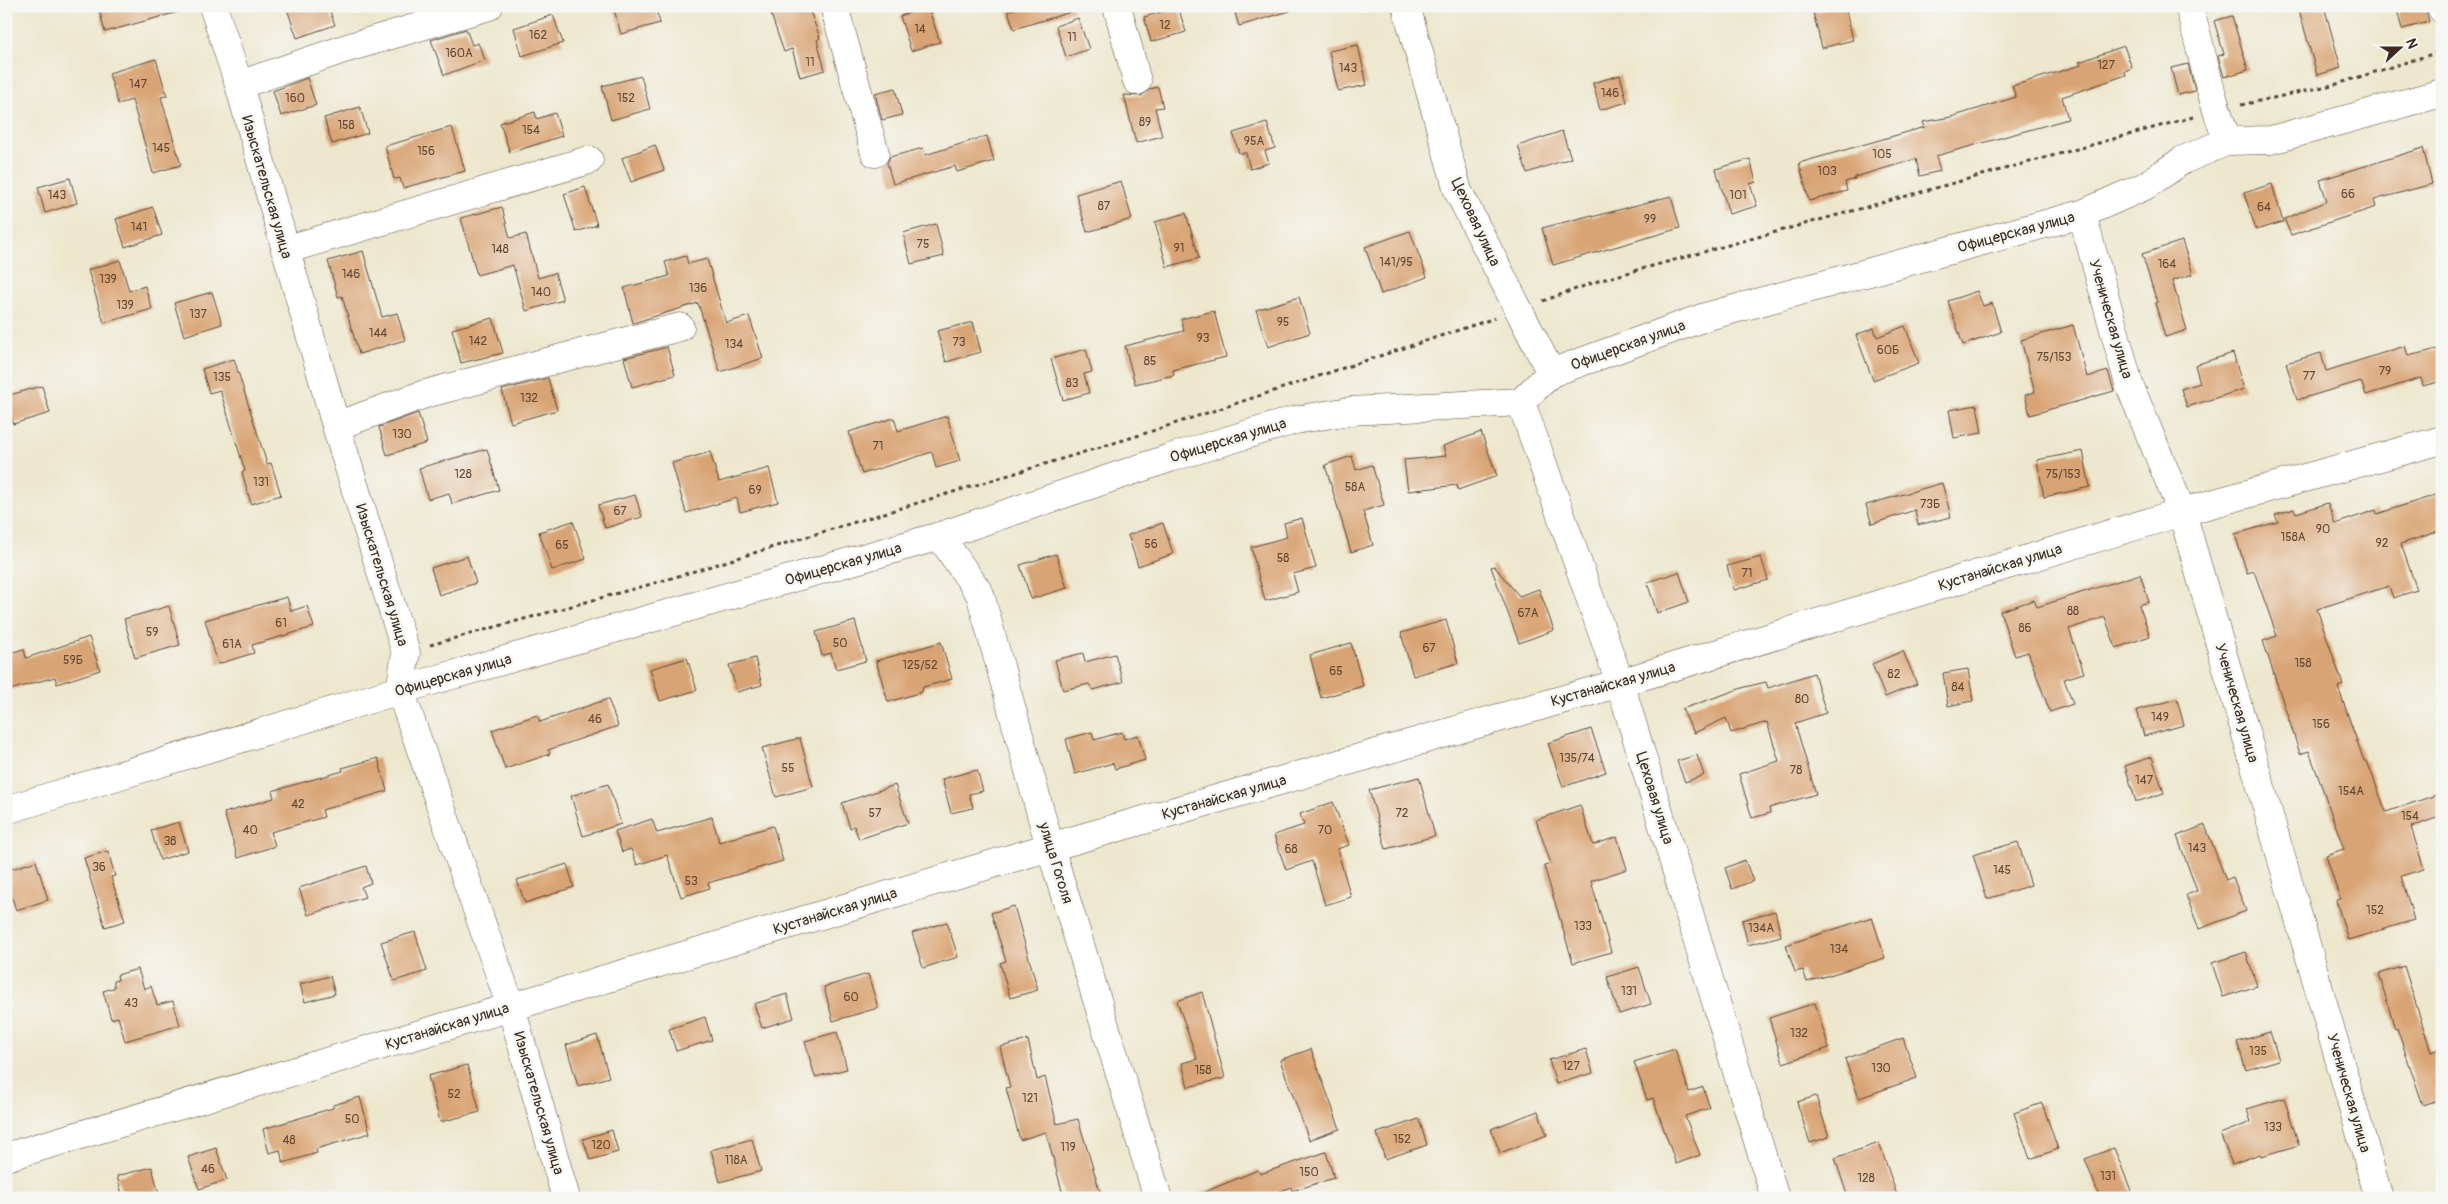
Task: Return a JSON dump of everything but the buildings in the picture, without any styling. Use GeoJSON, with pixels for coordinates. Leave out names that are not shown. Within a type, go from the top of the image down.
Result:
{"type":"FeatureCollection","features":[{"type":"Feature","properties":{"kind":"street","name":"Изыскательская улица"},"geometry":{"type":"LineString","coordinates":[[213,6],[239,85],[336,426],[406,653],[400,690],[511,1007],[566,1198]]}},
{"type":"Feature","properties":{"kind":"street"},"geometry":{"type":"LineString","coordinates":[[239,85],[344,50],[489,6]]}},
{"type":"Feature","properties":{"kind":"street"},"geometry":{"type":"LineString","coordinates":[[834,6],[875,153]]}},
{"type":"Feature","properties":{"kind":"street"},"geometry":{"type":"LineString","coordinates":[[1117,6],[1137,81]]}},
{"type":"Feature","properties":{"kind":"street","name":"Цеховая улица"},"geometry":{"type":"LineString","coordinates":[[1406,6],[1458,192],[1551,373]]}},
{"type":"Feature","properties":{"kind":"street"},"geometry":{"type":"LineString","coordinates":[[2190,6],[2215,110],[2228,141]]}},
{"type":"Feature","properties":{"kind":"street","name":"Офицерская улица"},"geometry":{"type":"LineString","coordinates":[[6,810],[400,690],[940,536],[1170,458],[1296,420],[1350,411],[1521,402],[1551,373],[1705,317],[2082,214],[2144,186],[2183,160],[2228,141],[2271,140],[2442,93]]}},
{"type":"Feature","properties":{"kind":"street"},"geometry":{"type":"LineString","coordinates":[[285,250],[589,160]]}},
{"type":"Feature","properties":{"kind":"street","name":"Ученическая улица"},"geometry":{"type":"LineString","coordinates":[[2082,214],[2129,384],[2182,512],[2380,1198]]}},
{"type":"Feature","properties":{"kind":"street"},"geometry":{"type":"LineString","coordinates":[[336,426],[425,394],[680,327]]}},
{"type":"Feature","properties":{"kind":"street","name":"Цеховая улица"},"geometry":{"type":"LineString","coordinates":[[1521,402],[1620,683],[1775,1198]]}},
{"type":"Feature","properties":{"kind":"street","name":"Кустанайская улица"},"geometry":{"type":"LineString","coordinates":[[6,1157],[1050,847],[1620,683],[2182,512],[2442,440]]}},
{"type":"Feature","properties":{"kind":"street","name":"улица Гоголя"},"geometry":{"type":"LineString","coordinates":[[940,536],[980,594],[1050,847],[1158,1198]]}},
{"type":"Feature","properties":{"kind":"path"},"geometry":{"type":"LineString","coordinates":[[406,653],[662,581],[1140,435],[1518,310],[1598,281],[1796,228],[1950,183],[2126,137],[2215,110],[2337,84],[2442,51]]}}]}
